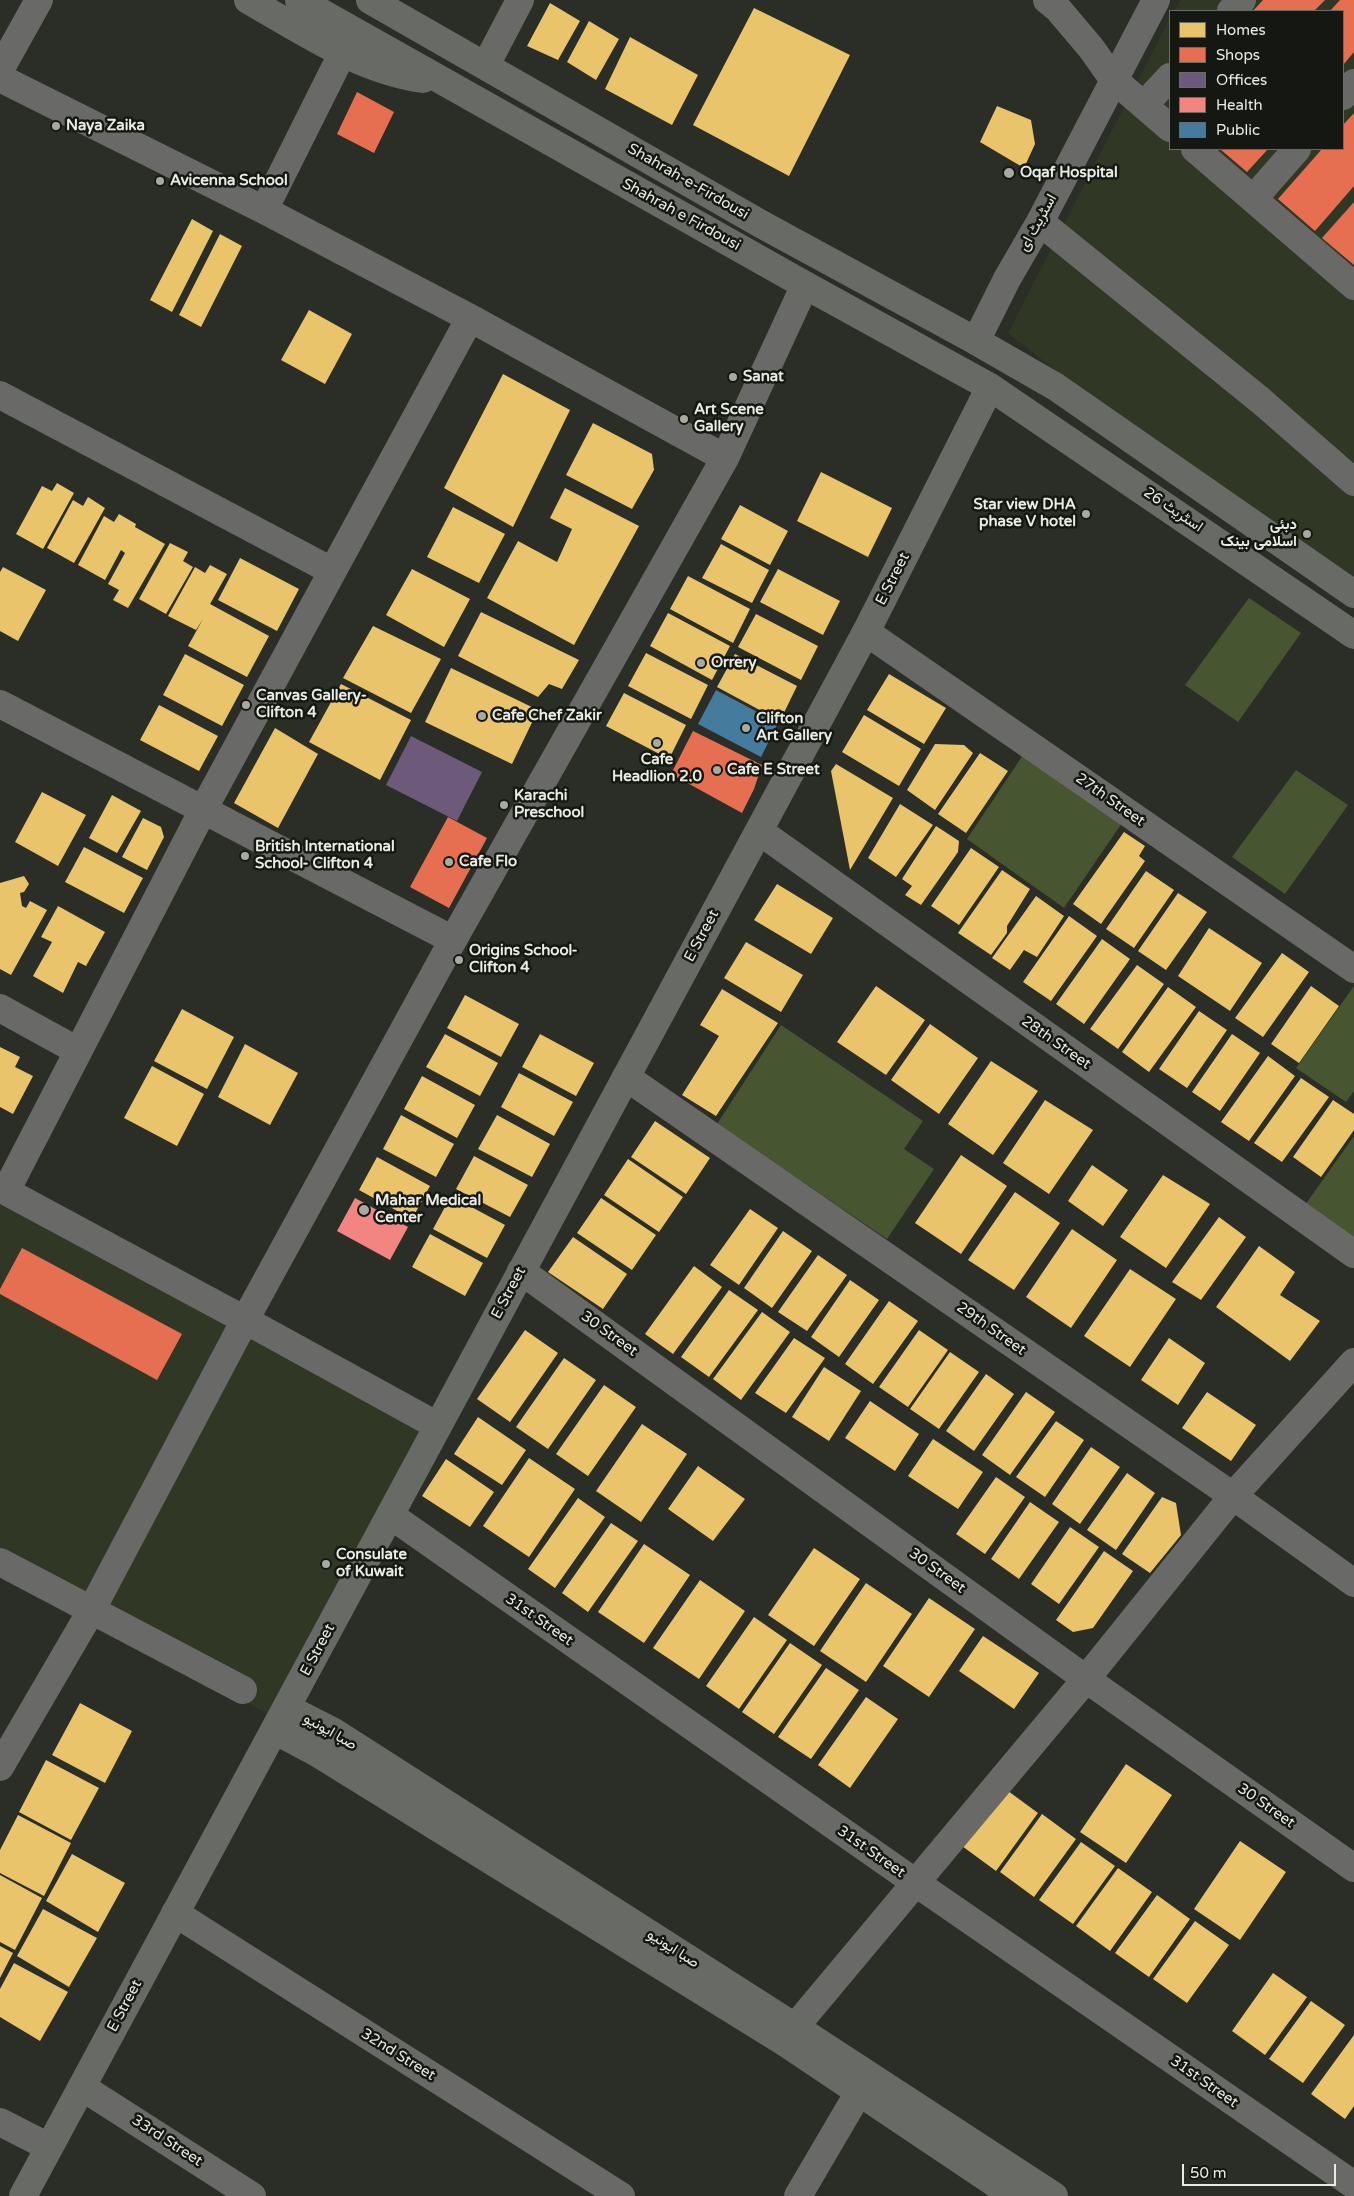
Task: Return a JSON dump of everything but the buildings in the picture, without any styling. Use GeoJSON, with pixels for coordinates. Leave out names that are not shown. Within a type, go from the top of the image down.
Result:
{"type":"FeatureCollection","features":[{"type":"Feature","properties":{"kind":"main road"},"geometry":{"type":"LineString","coordinates":[[248,0],[362,62],[401,76],[444,82]]}},
{"type":"Feature","properties":{"kind":"main road","name":"Shahrah e Firdousi"},"geometry":{"type":"LineString","coordinates":[[299,0],[990,387]]}},
{"type":"Feature","properties":{"kind":"main road","name":"Shahrah-e-Firdousi"},"geometry":{"type":"LineString","coordinates":[[370,0],[761,224],[976,341],[1056,387],[1354,594]]}},
{"type":"Feature","properties":{"kind":"main road","name":"E Street"},"geometry":{"type":"LineString","coordinates":[[23,2196],[866,632],[990,387]]}},
{"type":"Feature","properties":{"kind":"main road","name":"اسٹریٹ 26"},"geometry":{"type":"LineString","coordinates":[[990,387],[1354,635]]}},
{"type":"Feature","properties":{"kind":"main road","name":"صبا ایونیو"},"geometry":{"type":"LineString","coordinates":[[281,1719],[319,1754],[791,2035],[1054,2196]]}},
{"type":"Feature","properties":{"kind":"main road","name":"صبا ایونیو"},"geometry":{"type":"LineString","coordinates":[[791,2035],[858,2092],[1014,2196]]}},
{"type":"Feature","properties":{"kind":"street"},"geometry":{"type":"LineString","coordinates":[[0,70],[39,0]]}},
{"type":"Feature","properties":{"kind":"street"},"geometry":{"type":"LineString","coordinates":[[486,65],[520,0]]}},
{"type":"Feature","properties":{"kind":"street"},"geometry":{"type":"LineString","coordinates":[[1047,0],[1058,9],[1091,48],[1113,79],[1169,127]]}},
{"type":"Feature","properties":{"kind":"street","name":"اسٹریٹ ای"},"geometry":{"type":"LineString","coordinates":[[976,341],[1006,279],[1040,222],[1113,79],[1156,0]]}},
{"type":"Feature","properties":{"kind":"street"},"geometry":{"type":"LineString","coordinates":[[1232,10],[1242,0]]}},
{"type":"Feature","properties":{"kind":"street"},"geometry":{"type":"LineString","coordinates":[[264,210],[343,52]]}},
{"type":"Feature","properties":{"kind":"street"},"geometry":{"type":"LineString","coordinates":[[0,78],[264,210],[470,318],[726,458]]}},
{"type":"Feature","properties":{"kind":"street"},"geometry":{"type":"LineString","coordinates":[[1144,106],[1169,78]]}},
{"type":"Feature","properties":{"kind":"street"},"geometry":{"type":"LineString","coordinates":[[1344,95],[1354,83]]}},
{"type":"Feature","properties":{"kind":"street"},"geometry":{"type":"LineString","coordinates":[[1195,150],[1354,286]]}},
{"type":"Feature","properties":{"kind":"street"},"geometry":{"type":"LineString","coordinates":[[1253,199],[1296,150]]}},
{"type":"Feature","properties":{"kind":"street"},"geometry":{"type":"LineString","coordinates":[[1040,222],[1260,400],[1354,482]]}},
{"type":"Feature","properties":{"kind":"street"},"geometry":{"type":"LineString","coordinates":[[0,1767],[91,1611],[245,1320],[453,940],[726,458],[805,285]]}},
{"type":"Feature","properties":{"kind":"street"},"geometry":{"type":"LineString","coordinates":[[438,1426],[3,1189],[203,810],[470,318]]}},
{"type":"Feature","properties":{"kind":"street"},"geometry":{"type":"LineString","coordinates":[[0,394],[332,571]]}},
{"type":"Feature","properties":{"kind":"street","name":"27th Street"},"geometry":{"type":"LineString","coordinates":[[866,632],[1354,969]]}},
{"type":"Feature","properties":{"kind":"street"},"geometry":{"type":"LineString","coordinates":[[0,704],[453,940]]}},
{"type":"Feature","properties":{"kind":"street","name":"28th Street"},"geometry":{"type":"LineString","coordinates":[[758,831],[1354,1254]]}},
{"type":"Feature","properties":{"kind":"street"},"geometry":{"type":"LineString","coordinates":[[0,1008],[78,1050]]}},
{"type":"Feature","properties":{"kind":"street","name":"29th Street"},"geometry":{"type":"LineString","coordinates":[[626,1077],[1233,1496],[1354,1583]]}},
{"type":"Feature","properties":{"kind":"street","name":"30 Street"},"geometry":{"type":"LineString","coordinates":[[521,1271],[1086,1679],[1354,1868]]}},
{"type":"Feature","properties":{"kind":"street"},"geometry":{"type":"LineString","coordinates":[[791,2035],[1086,1679],[1233,1496],[1354,1362]]}},
{"type":"Feature","properties":{"kind":"street","name":"31st Street"},"geometry":{"type":"LineString","coordinates":[[390,1515],[916,1883],[1354,2185]]}},
{"type":"Feature","properties":{"kind":"street"},"geometry":{"type":"LineString","coordinates":[[0,1562],[243,1690]]}},
{"type":"Feature","properties":{"kind":"street","name":"32nd Street"},"geometry":{"type":"LineString","coordinates":[[175,1913],[621,2196]]}},
{"type":"Feature","properties":{"kind":"street","name":"33rd Street"},"geometry":{"type":"LineString","coordinates":[[82,2087],[252,2196]]}},
{"type":"Feature","properties":{"kind":"street"},"geometry":{"type":"LineString","coordinates":[[798,2196],[858,2092]]}},
{"type":"Feature","properties":{"kind":"street"},"geometry":{"type":"LineString","coordinates":[[0,2122],[49,2147]]}},
{"type":"Feature","properties":{"kind":"shaded area"},"geometry":{"type":"Polygon","coordinates":[[[1180,0],[1354,0],[1354,590],[1154,448],[1008,333],[1169,20],[1169,150],[1344,150],[1344,10],[1175,10],[1180,0]]]}},
{"type":"Feature","properties":{"kind":"shaded area"},"geometry":{"type":"Polygon","coordinates":[[[0,1189],[438,1426],[279,1721],[91,1611],[0,1562],[0,1189]]]}},
{"type":"Feature","properties":{"kind":"green space"},"geometry":{"type":"Polygon","coordinates":[[[1249,598],[1301,633],[1238,722],[1185,685],[1249,598]]]}},
{"type":"Feature","properties":{"kind":"green space"},"geometry":{"type":"Polygon","coordinates":[[[1023,755],[1122,823],[1064,908],[967,839],[1023,755]]]}},
{"type":"Feature","properties":{"kind":"green space"},"geometry":{"type":"Polygon","coordinates":[[[1296,770],[1348,805],[1285,894],[1232,857],[1296,770]]]}},
{"type":"Feature","properties":{"kind":"green space"},"geometry":{"type":"Polygon","coordinates":[[[1354,986],[1354,1091],[1346,1102],[1296,1068],[1354,986]]]}},
{"type":"Feature","properties":{"kind":"green space"},"geometry":{"type":"Polygon","coordinates":[[[781,1025],[923,1121],[904,1149],[934,1169],[887,1239],[717,1124],[781,1025]]]}},
{"type":"Feature","properties":{"kind":"green space"},"geometry":{"type":"Polygon","coordinates":[[[1354,1136],[1354,1239],[1305,1205],[1354,1136]]]}},
{"type":"Feature","properties":{"kind":"place","name":"Naya Zaika"},"geometry":{"type":"Point","coordinates":[56,126]}},
{"type":"Feature","properties":{"kind":"place","name":"Oqaf Hospital"},"geometry":{"type":"Point","coordinates":[1009,173]}},
{"type":"Feature","properties":{"kind":"place","name":"Avicenna School"},"geometry":{"type":"Point","coordinates":[160,181]}},
{"type":"Feature","properties":{"kind":"place","name":"Sanat"},"geometry":{"type":"Point","coordinates":[733,377]}},
{"type":"Feature","properties":{"kind":"place","name":"Art Scene Gallery"},"geometry":{"type":"Point","coordinates":[684,419]}},
{"type":"Feature","properties":{"kind":"place","name":"Star view DHA phase V hotel"},"geometry":{"type":"Point","coordinates":[1086,514]}},
{"type":"Feature","properties":{"kind":"place","name":"دبئی اسلامی بینک"},"geometry":{"type":"Point","coordinates":[1307,534]}},
{"type":"Feature","properties":{"kind":"place","name":"Orrery"},"geometry":{"type":"Point","coordinates":[701,663]}},
{"type":"Feature","properties":{"kind":"place","name":"Canvas Gallery- Clifton 4"},"geometry":{"type":"Point","coordinates":[246,705]}},
{"type":"Feature","properties":{"kind":"place","name":"Cafe Chef Zakir"},"geometry":{"type":"Point","coordinates":[482,716]}},
{"type":"Feature","properties":{"kind":"place","name":"Clifton Art Gallery"},"geometry":{"type":"Point","coordinates":[746,728]}},
{"type":"Feature","properties":{"kind":"place","name":"Cafe Headlion 2.0"},"geometry":{"type":"Point","coordinates":[657,743]}},
{"type":"Feature","properties":{"kind":"place","name":"Cafe E Street"},"geometry":{"type":"Point","coordinates":[717,770]}},
{"type":"Feature","properties":{"kind":"place","name":"Karachi Preschool"},"geometry":{"type":"Point","coordinates":[504,805]}},
{"type":"Feature","properties":{"kind":"place","name":"British International School- Clifton 4"},"geometry":{"type":"Point","coordinates":[245,856]}},
{"type":"Feature","properties":{"kind":"place","name":"Cafe Flo"},"geometry":{"type":"Point","coordinates":[449,862]}},
{"type":"Feature","properties":{"kind":"place","name":"Origins School- Clifton 4"},"geometry":{"type":"Point","coordinates":[459,960]}},
{"type":"Feature","properties":{"kind":"place","name":"Mahar Medical Center"},"geometry":{"type":"Point","coordinates":[364,1210]}},
{"type":"Feature","properties":{"kind":"place","name":"Consulate of Kuwait"},"geometry":{"type":"Point","coordinates":[326,1564]}}]}
